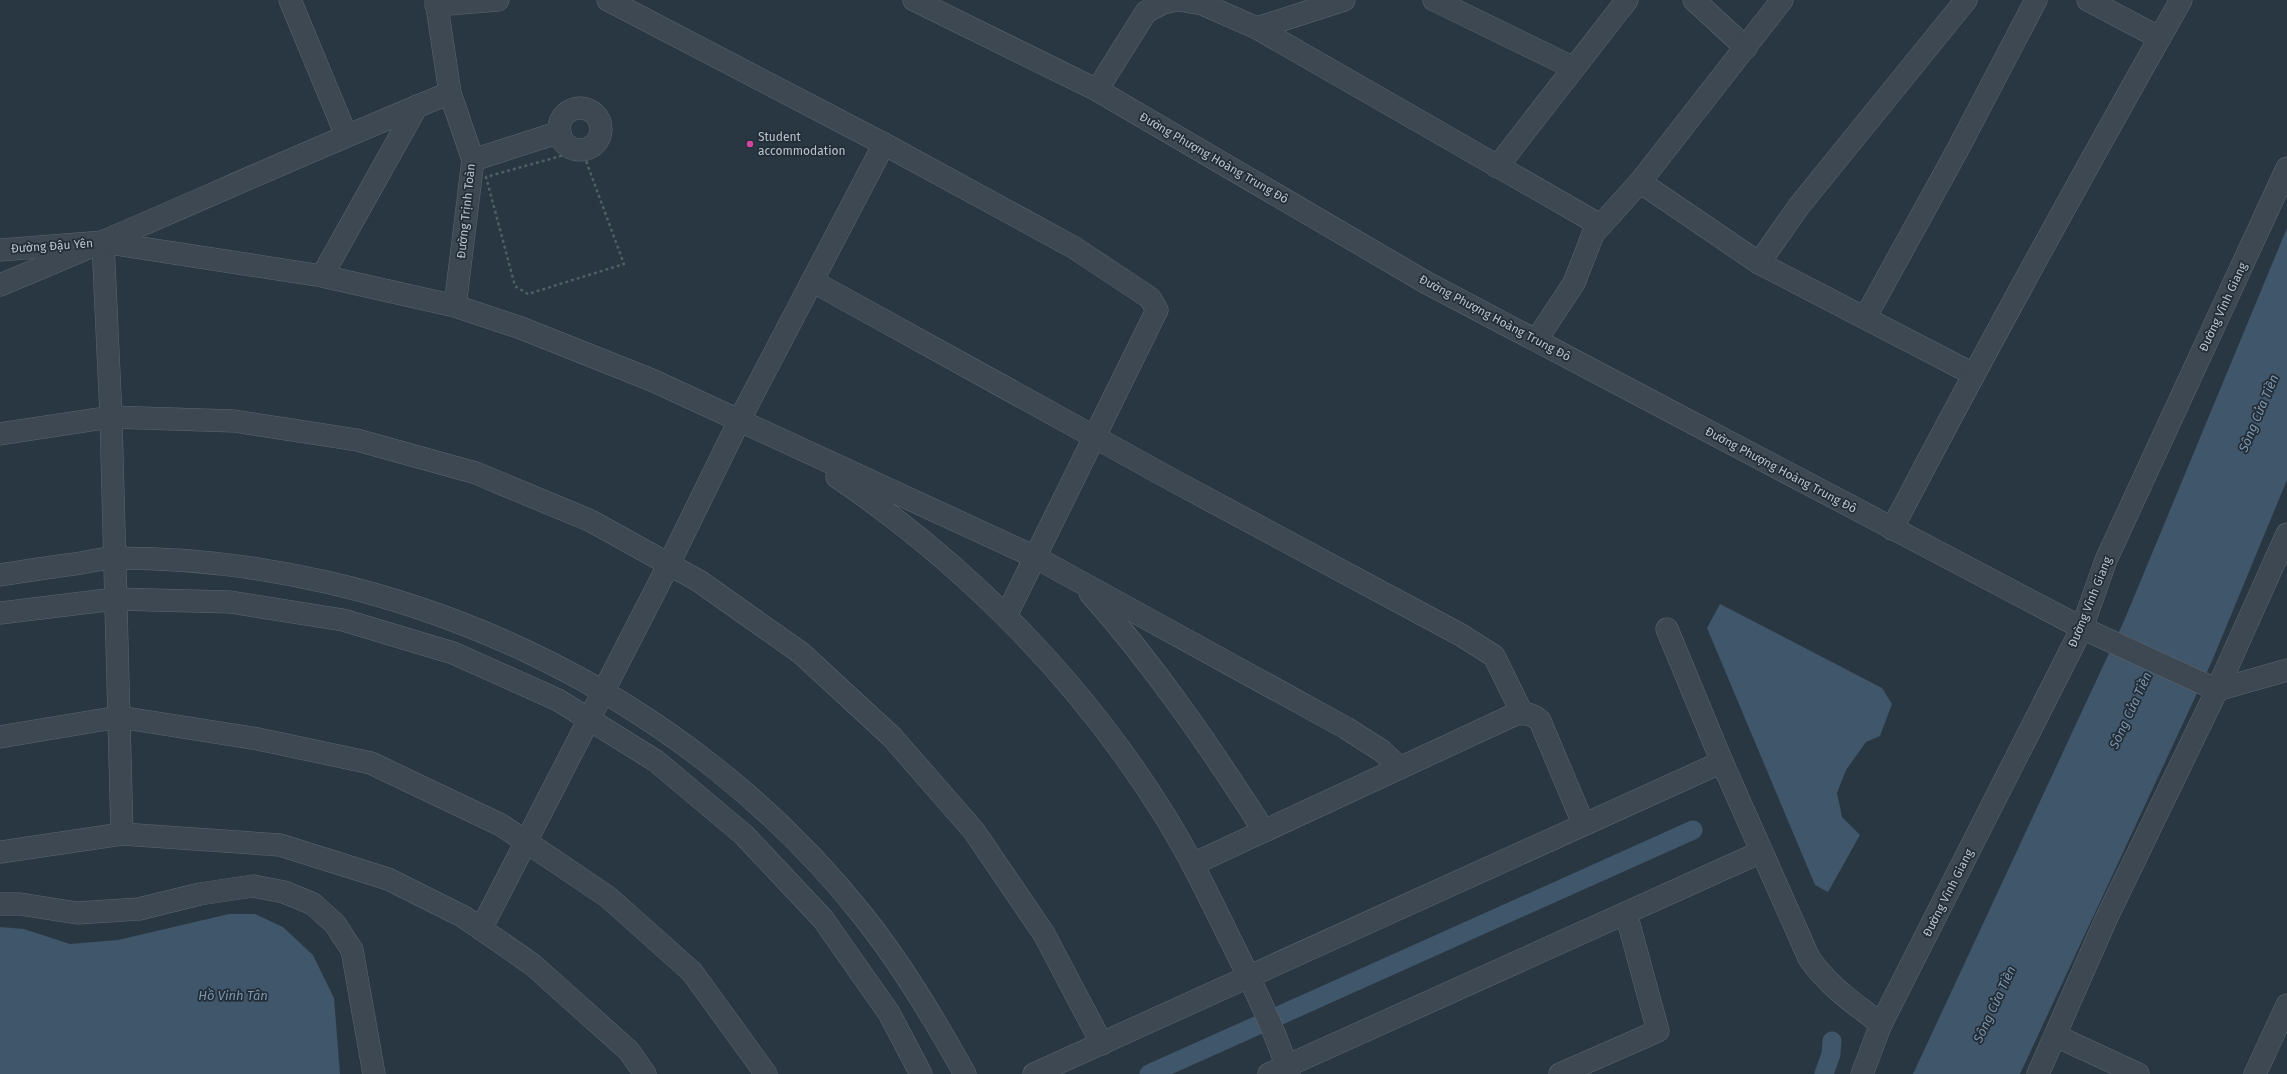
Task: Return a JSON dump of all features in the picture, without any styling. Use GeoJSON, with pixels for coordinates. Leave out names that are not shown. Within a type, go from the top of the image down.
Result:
{"type":"FeatureCollection","features":[{"type":"Feature","properties":{"kind":"street"},"geometry":{"type":"LineString","coordinates":[[290,0],[346,135]]}},
{"type":"Feature","properties":{"kind":"street"},"geometry":{"type":"LineString","coordinates":[[436,2],[498,0]]}},
{"type":"Feature","properties":{"kind":"street"},"geometry":{"type":"LineString","coordinates":[[608,0],[884,144],[1073,247],[1150,298],[1157,310],[1006,616]]}},
{"type":"Feature","properties":{"kind":"street","name":"Đường Phượng Hoàng Trung Đô"},"geometry":{"type":"LineString","coordinates":[[914,0],[1097,90],[1427,283],[2082,628],[2208,686]]}},
{"type":"Feature","properties":{"kind":"street"},"geometry":{"type":"LineString","coordinates":[[1097,90],[1146,12],[1159,4],[1178,0],[1202,4],[1257,28],[1600,225]]}},
{"type":"Feature","properties":{"kind":"street"},"geometry":{"type":"LineString","coordinates":[[1257,28],[1344,0]]}},
{"type":"Feature","properties":{"kind":"street"},"geometry":{"type":"LineString","coordinates":[[1434,0],[1574,68]]}},
{"type":"Feature","properties":{"kind":"street"},"geometry":{"type":"LineString","coordinates":[[1497,167],[1627,0]]}},
{"type":"Feature","properties":{"kind":"street"},"geometry":{"type":"LineString","coordinates":[[1694,0],[1746,48]]}},
{"type":"Feature","properties":{"kind":"street"},"geometry":{"type":"LineString","coordinates":[[1537,340],[1574,283],[1588,242],[1600,225],[1640,182],[1782,0]]}},
{"type":"Feature","properties":{"kind":"street"},"geometry":{"type":"LineString","coordinates":[[1759,263],[1799,206],[1966,0]]}},
{"type":"Feature","properties":{"kind":"street"},"geometry":{"type":"LineString","coordinates":[[1865,318],[1958,149],[2036,0]]}},
{"type":"Feature","properties":{"kind":"street"},"geometry":{"type":"LineString","coordinates":[[2088,0],[2160,38]]}},
{"type":"Feature","properties":{"kind":"street"},"geometry":{"type":"LineString","coordinates":[[1892,529],[1973,374],[2090,158],[2181,0]]}},
{"type":"Feature","properties":{"kind":"street","name":"Đường Trịnh Toàn"},"geometry":{"type":"LineString","coordinates":[[436,2],[450,93],[473,160],[455,306]]}},
{"type":"Feature","properties":{"kind":"street"},"geometry":{"type":"LineString","coordinates":[[0,285],[103,242],[346,135],[450,93]]}},
{"type":"Feature","properties":{"kind":"street"},"geometry":{"type":"LineString","coordinates":[[322,276],[417,106]]}},
{"type":"Feature","properties":{"kind":"street"},"geometry":{"type":"LineString","coordinates":[[572,109],[586,109],[593,113],[600,125],[599,138],[595,143],[582,150],[571,148],[566,144],[560,132],[562,119],[572,109]]}},
{"type":"Feature","properties":{"kind":"street"},"geometry":{"type":"LineString","coordinates":[[473,160],[560,132]]}},
{"type":"Feature","properties":{"kind":"street"},"geometry":{"type":"LineString","coordinates":[[481,929],[527,842],[589,720],[602,691],[669,564],[740,419],[884,144]]}},
{"type":"Feature","properties":{"kind":"street","name":"Đường Vĩnh Giang"},"geometry":{"type":"LineString","coordinates":[[1862,1074],[1881,1024],[2082,628],[2106,560],[2287,168]]}},
{"type":"Feature","properties":{"kind":"street"},"geometry":{"type":"LineString","coordinates":[[1640,182],[1759,263],[1973,374]]}},
{"type":"Feature","properties":{"kind":"street"},"geometry":{"type":"LineString","coordinates":[[103,242],[322,276],[455,306],[521,328],[654,381],[740,419],[1036,557],[1346,728],[1382,751],[1400,768]]}},
{"type":"Feature","properties":{"kind":"street"},"geometry":{"type":"LineString","coordinates":[[103,242],[111,416],[113,558],[122,834]]}},
{"type":"Feature","properties":{"kind":"street","name":"Đường Đậu Yên"},"geometry":{"type":"LineString","coordinates":[[0,250],[103,242]]}},
{"type":"Feature","properties":{"kind":"street"},"geometry":{"type":"LineString","coordinates":[[812,281],[1176,482],[1462,635],[1494,656],[1522,713]]}},
{"type":"Feature","properties":{"kind":"street"},"geometry":{"type":"LineString","coordinates":[[0,434],[111,416],[234,421],[357,440],[476,473],[591,520],[700,581],[800,653],[892,737],[974,831],[1044,934],[1102,1044]]}},
{"type":"Feature","properties":{"kind":"street"},"geometry":{"type":"LineString","coordinates":[[767,432],[814,461],[905,526],[948,562],[1006,616],[1060,675],[1101,724],[1160,809],[1193,864],[1253,986],[1281,1066],[1761,852]]}},
{"type":"Feature","properties":{"kind":"street"},"geometry":{"type":"LineString","coordinates":[[2038,1074],[2056,1036],[2208,686],[2287,534]]}},
{"type":"Feature","properties":{"kind":"street"},"geometry":{"type":"LineString","coordinates":[[0,575],[113,558],[220,564],[326,581],[430,610],[529,651],[624,703],[712,765],[792,836],[864,917],[927,1005],[965,1074]]}},
{"type":"Feature","properties":{"kind":"street"},"geometry":{"type":"LineString","coordinates":[[1079,581],[1124,632],[1158,677],[1240,792],[1264,831]]}},
{"type":"Feature","properties":{"kind":"street"},"geometry":{"type":"LineString","coordinates":[[0,613],[115,599],[230,602],[343,620],[453,653],[558,700],[656,761],[744,835],[823,919],[889,1013],[921,1074]]}},
{"type":"Feature","properties":{"kind":"street"},"geometry":{"type":"LineString","coordinates":[[1667,629],[1722,762],[1800,941],[1819,973],[1831,985],[1881,1024]]}},
{"type":"Feature","properties":{"kind":"street"},"geometry":{"type":"LineString","coordinates":[[2208,686],[2287,670]]}},
{"type":"Feature","properties":{"kind":"street"},"geometry":{"type":"LineString","coordinates":[[1193,864],[1522,713],[1529,714],[1540,721],[1583,823]]}},
{"type":"Feature","properties":{"kind":"street"},"geometry":{"type":"LineString","coordinates":[[0,737],[119,717],[258,739],[371,764],[501,825],[608,897],[692,972],[766,1074]]}},
{"type":"Feature","properties":{"kind":"street"},"geometry":{"type":"LineString","coordinates":[[1034,1074],[1102,1044],[1253,986],[1583,823],[1722,762]]}},
{"type":"Feature","properties":{"kind":"street"},"geometry":{"type":"LineString","coordinates":[[0,852],[122,834],[280,845],[388,879],[464,917],[539,970],[630,1051],[645,1074]]}},
{"type":"Feature","properties":{"kind":"street"},"geometry":{"type":"LineString","coordinates":[[0,904],[20,904],[78,913],[139,909],[200,894],[253,886],[284,892],[313,904],[335,924],[352,950],[374,1074]]}},
{"type":"Feature","properties":{"kind":"street"},"geometry":{"type":"LineString","coordinates":[[1560,1074],[1658,1031],[1626,913]]}},
{"type":"Feature","properties":{"kind":"street"},"geometry":{"type":"LineString","coordinates":[[2255,1074],[2287,1005]]}},
{"type":"Feature","properties":{"kind":"street"},"geometry":{"type":"LineString","coordinates":[[2056,1036],[2138,1074]]}},
{"type":"Feature","properties":{"kind":"path"},"geometry":{"type":"LineString","coordinates":[[582,150],[624,264],[528,294],[515,286],[486,177],[582,150]]}},
{"type":"Feature","properties":{"kind":"water","name":"Sông Cửa Tiền"},"geometry":{"type":"Polygon","coordinates":[[[2287,228],[2287,480],[2212,661],[2020,1074],[1913,1074],[2124,621],[2287,228]]]}},
{"type":"Feature","properties":{"kind":"water"},"geometry":{"type":"Polygon","coordinates":[[[1720,604],[1882,688],[1892,704],[1880,736],[1866,742],[1846,770],[1837,793],[1842,817],[1860,835],[1828,892],[1815,885],[1707,628],[1720,604]]]}},
{"type":"Feature","properties":{"kind":"water","name":"Hồ Vinh Tân"},"geometry":{"type":"Polygon","coordinates":[[[229,914],[255,914],[283,927],[313,955],[334,998],[340,1074],[0,1074],[0,927],[24,929],[70,944],[118,940],[229,914]]]}},
{"type":"Feature","properties":{"kind":"waterway"},"geometry":{"type":"LineString","coordinates":[[1149,1074],[1693,830]]}},
{"type":"Feature","properties":{"kind":"waterway"},"geometry":{"type":"LineString","coordinates":[[1824,1074],[1831,1054],[1832,1041]]}},
{"type":"Feature","properties":{"kind":"place","name":"Student accommodation"},"geometry":{"type":"Point","coordinates":[750,144]}}]}
